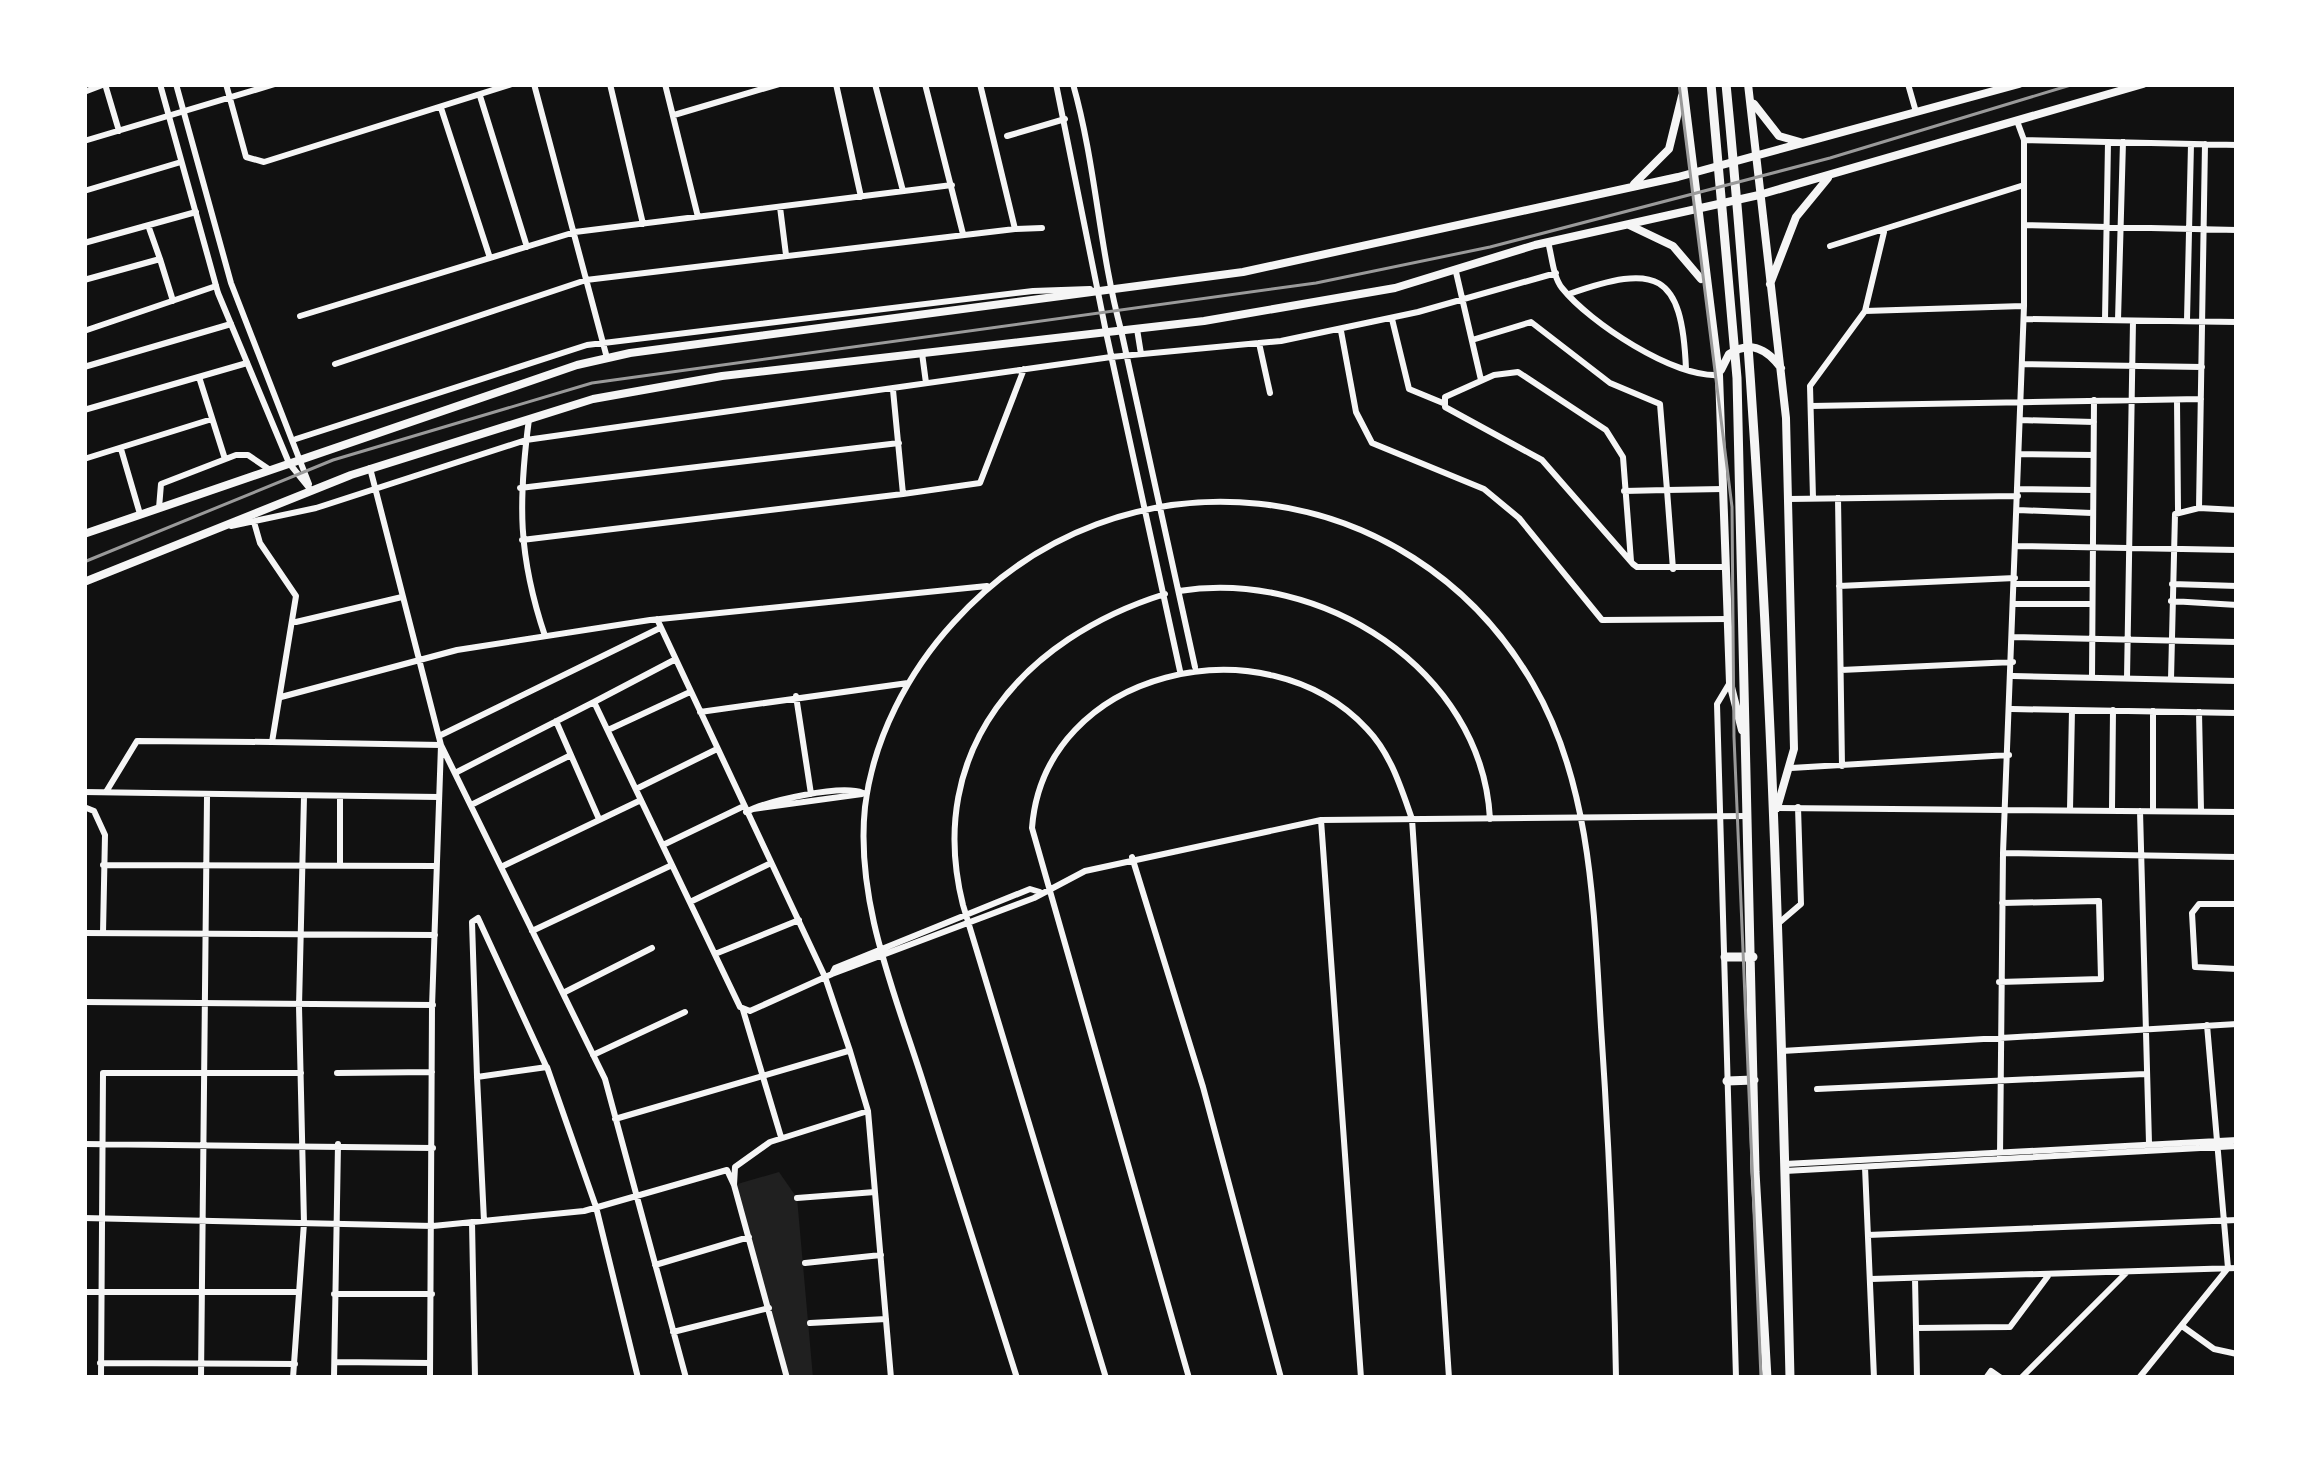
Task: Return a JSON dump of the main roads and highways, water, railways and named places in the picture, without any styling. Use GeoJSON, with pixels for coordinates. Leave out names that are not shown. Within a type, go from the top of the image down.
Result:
{"type":"FeatureCollection","features":[{"type":"Feature","properties":{"kind":"main road"},"geometry":{"type":"LineString","coordinates":[[1683,84],[1719,375],[1730,682],[1746,743]]}},
{"type":"Feature","properties":{"kind":"main road"},"geometry":{"type":"LineString","coordinates":[[1628,189],[1669,149],[1683,84]]}},
{"type":"Feature","properties":{"kind":"main road"},"geometry":{"type":"LineString","coordinates":[[1711,84],[1737,378],[1754,1080],[1767,1378]]}},
{"type":"Feature","properties":{"kind":"main road"},"geometry":{"type":"LineString","coordinates":[[1726,84],[1754,378],[1777,808],[1790,1378]]}},
{"type":"Feature","properties":{"kind":"main road"},"geometry":{"type":"LineString","coordinates":[[84,534],[607,358],[1243,272],[1693,174],[2020,84]]}},
{"type":"Feature","properties":{"kind":"main road"},"geometry":{"type":"LineString","coordinates":[[84,582],[310,489],[593,399],[722,376],[1137,329],[1395,288],[1548,242],[1759,195],[2143,84]]}},
{"type":"Feature","properties":{"kind":"main road"},"geometry":{"type":"LineString","coordinates":[[1748,88],[1782,369],[1788,499],[1791,767],[1777,808]]}},
{"type":"Feature","properties":{"kind":"main road"},"geometry":{"type":"LineString","coordinates":[[1748,88],[1761,118],[1779,136],[1806,142]]}},
{"type":"Feature","properties":{"kind":"main road"},"geometry":{"type":"LineString","coordinates":[[1769,289],[1796,217],[1833,173]]}},
{"type":"Feature","properties":{"kind":"main road"},"geometry":{"type":"LineString","coordinates":[[1626,224],[1673,246],[1705,286]]}},
{"type":"Feature","properties":{"kind":"main road"},"geometry":{"type":"LineString","coordinates":[[1719,375],[1729,354],[1747,346],[1771,354],[1782,369]]}},
{"type":"Feature","properties":{"kind":"main road"},"geometry":{"type":"LineString","coordinates":[[1724,957],[1753,957]]}},
{"type":"Feature","properties":{"kind":"main road"},"geometry":{"type":"LineString","coordinates":[[1727,1081],[1754,1080]]}},
{"type":"Feature","properties":{"kind":"railway"},"geometry":{"type":"LineString","coordinates":[[1679,84],[1732,507],[1734,737],[1761,1378]]}},
{"type":"Feature","properties":{"kind":"railway"},"geometry":{"type":"LineString","coordinates":[[84,562],[333,460],[592,383],[1316,283],[1490,247],[1830,158],[2074,84]]}}]}
